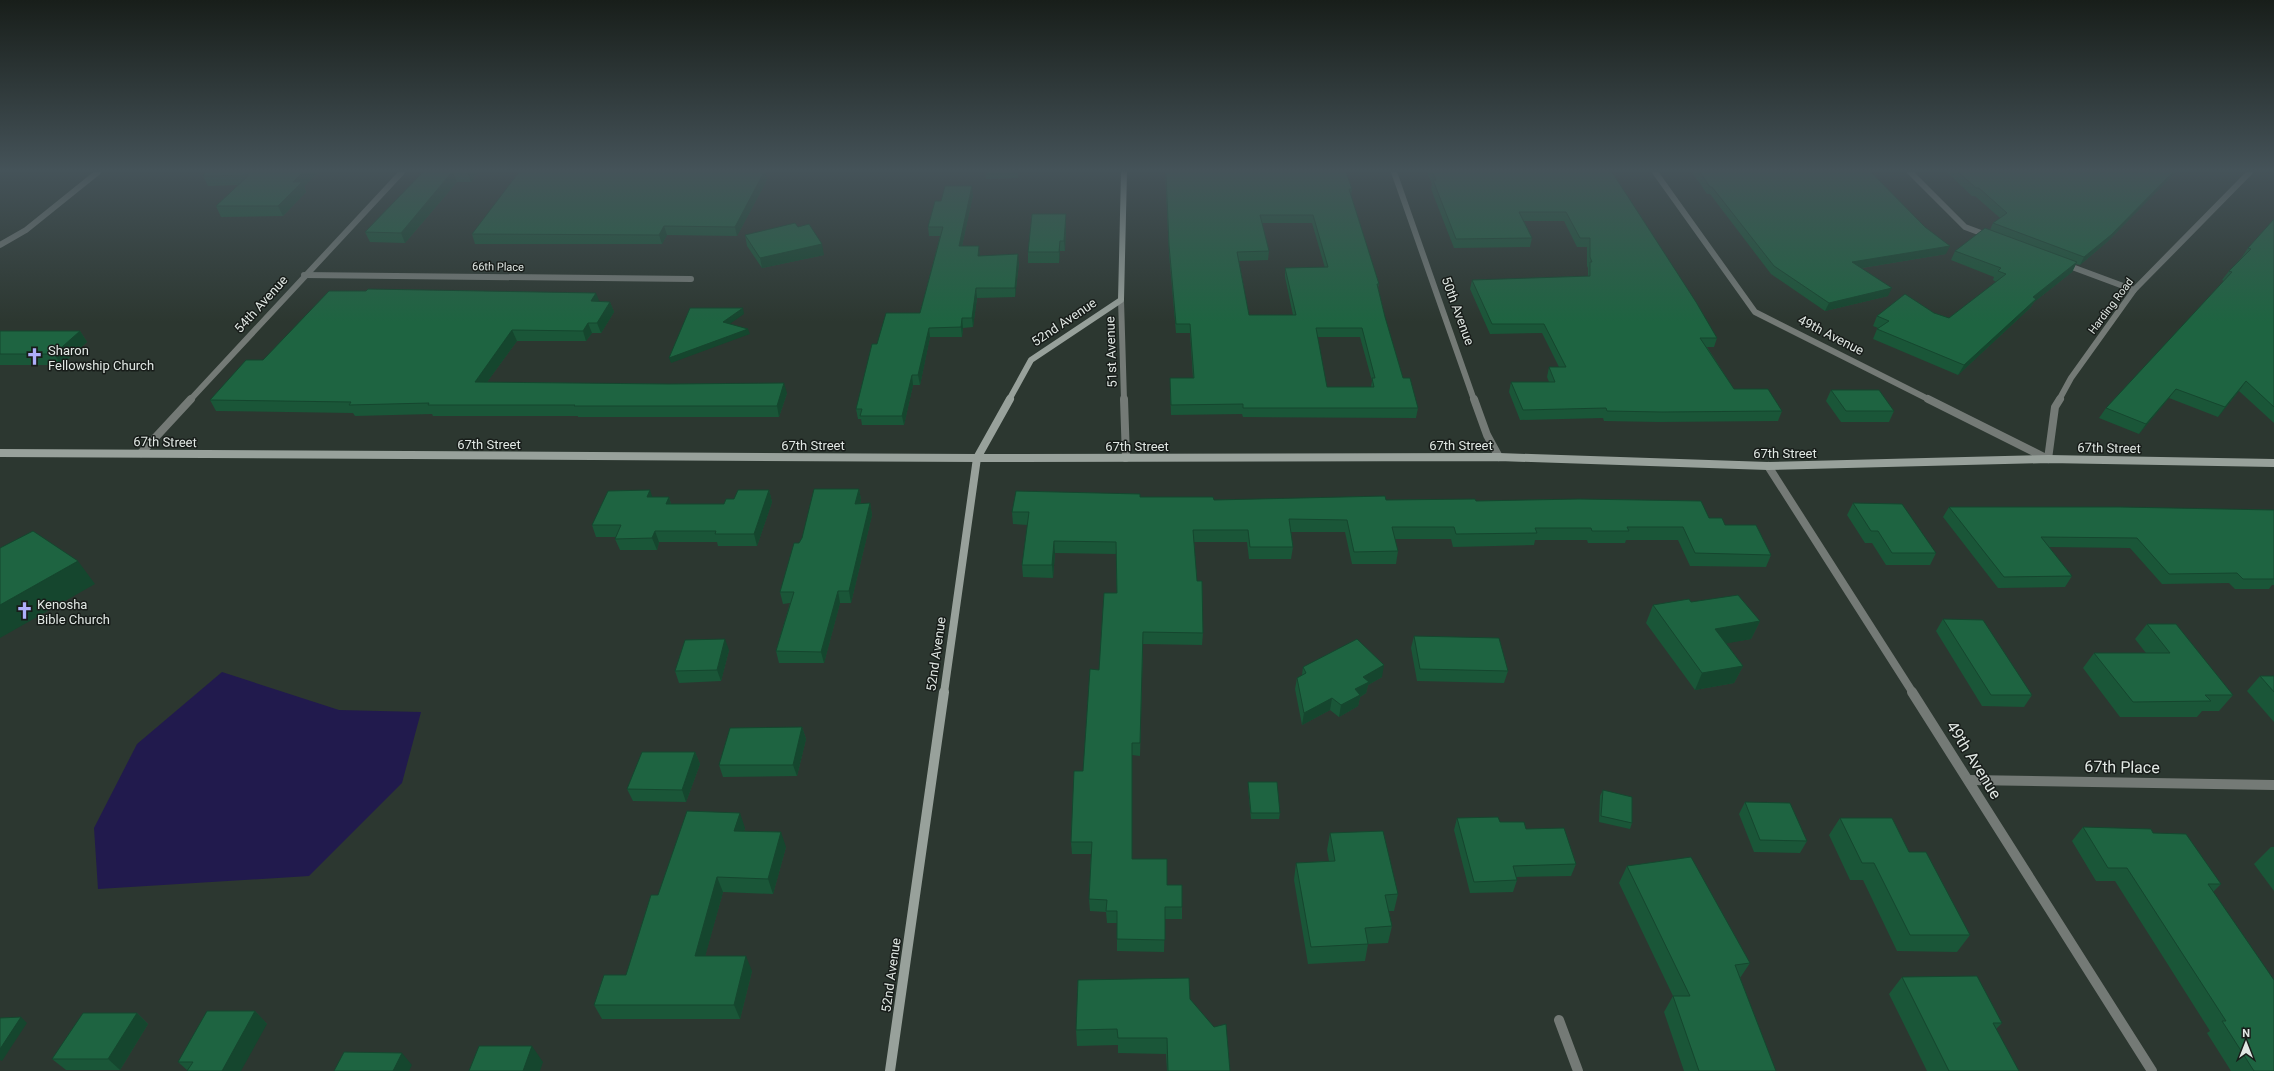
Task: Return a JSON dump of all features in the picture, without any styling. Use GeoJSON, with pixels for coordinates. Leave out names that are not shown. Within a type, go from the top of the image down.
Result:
{"type":"FeatureCollection","features":[{"type":"Feature","properties":{"kind":"street"},"geometry":{"type":"LineString","coordinates":[[0,245],[26,230],[36,222]]}},
{"type":"Feature","properties":{"kind":"street","name":"54th Avenue"},"geometry":{"type":"LineString","coordinates":[[141,453],[304,274],[354,222]]}},
{"type":"Feature","properties":{"kind":"street","name":"51st Avenue"},"geometry":{"type":"LineString","coordinates":[[1123,222],[1121,300],[1126,458]]}},
{"type":"Feature","properties":{"kind":"street","name":"50th Avenue"},"geometry":{"type":"LineString","coordinates":[[1412,222],[1487,436],[1499,457]]}},
{"type":"Feature","properties":{"kind":"street","name":"49th Avenue"},"geometry":{"type":"LineString","coordinates":[[1691,222],[1755,312],[2048,459]]}},
{"type":"Feature","properties":{"kind":"street"},"geometry":{"type":"LineString","coordinates":[[1960,222],[1965,227],[1994,238]]}},
{"type":"Feature","properties":{"kind":"street","name":"Harding Road"},"geometry":{"type":"LineString","coordinates":[[2048,459],[2055,407],[2071,378],[2134,290],[2200,222]]}},
{"type":"Feature","properties":{"kind":"street"},"geometry":{"type":"LineString","coordinates":[[2061,262],[2134,290]]}},
{"type":"Feature","properties":{"kind":"street","name":"66th Place"},"geometry":{"type":"LineString","coordinates":[[304,274],[691,279]]}},
{"type":"Feature","properties":{"kind":"street","name":"52nd Avenue"},"geometry":{"type":"LineString","coordinates":[[890,1071],[977,458],[1031,360],[1121,300]]}},
{"type":"Feature","properties":{"kind":"street","name":"67th Street"},"geometry":{"type":"LineString","coordinates":[[0,453],[977,458],[1499,457],[1768,466],[2048,459],[2274,463]]}},
{"type":"Feature","properties":{"kind":"street","name":"49th Avenue"},"geometry":{"type":"LineString","coordinates":[[1768,466],[1970,780],[2152,1071]]}},
{"type":"Feature","properties":{"kind":"street","name":"67th Place"},"geometry":{"type":"LineString","coordinates":[[1970,780],[2274,785]]}},
{"type":"Feature","properties":{"kind":"street"},"geometry":{"type":"LineString","coordinates":[[1559,1020],[1578,1071]]}},
{"type":"Feature","properties":{"kind":"shaded area"},"geometry":{"type":"Polygon","coordinates":[[[222,672],[339,710],[421,712],[402,783],[309,876],[98,889],[94,828],[137,744],[222,672]]]}},
{"type":"Feature","properties":{"kind":"building"},"geometry":{"type":"Polygon","coordinates":[[[375,222],[410,222],[401,233],[365,232],[375,222]]]}},
{"type":"Feature","properties":{"kind":"building"},"geometry":{"type":"Polygon","coordinates":[[[481,222],[738,222],[735,227],[664,226],[659,235],[472,234],[481,222]]]}},
{"type":"Feature","properties":{"kind":"building"},"geometry":{"type":"Polygon","coordinates":[[[929,222],[964,222],[959,246],[979,246],[978,256],[1018,254],[1015,288],[976,288],[972,318],[962,318],[961,327],[929,328],[918,375],[912,375],[902,416],[860,416],[862,409],[856,409],[872,344],[877,344],[886,313],[920,313],[943,227],[928,227],[929,222]]]}},
{"type":"Feature","properties":{"kind":"building"},"geometry":{"type":"Polygon","coordinates":[[[1031,222],[1065,222],[1064,241],[1060,241],[1059,252],[1028,252],[1031,222]]]}},
{"type":"Feature","properties":{"kind":"building"},"geometry":{"type":"Polygon","coordinates":[[[1168,222],[1262,222],[1269,251],[1237,252],[1249,315],[1296,315],[1285,268],[1328,267],[1315,222],[1359,222],[1379,284],[1377,284],[1385,317],[1403,378],[1410,378],[1418,408],[1243,408],[1243,404],[1171,405],[1170,378],[1194,378],[1190,324],[1176,324],[1168,222]],[[1316,328],[1327,387],[1374,387],[1372,378],[1375,378],[1362,328],[1316,328]]]}},
{"type":"Feature","properties":{"kind":"building"},"geometry":{"type":"Polygon","coordinates":[[[1449,222],[1524,222],[1532,238],[1456,239],[1449,222]]]}},
{"type":"Feature","properties":{"kind":"building"},"geometry":{"type":"Polygon","coordinates":[[[1571,222],[1644,222],[1696,302],[1717,338],[1700,338],[1734,389],[1768,389],[1782,411],[1662,412],[1607,411],[1606,408],[1523,410],[1511,382],[1555,382],[1549,367],[1566,367],[1544,324],[1492,324],[1472,280],[1590,276],[1590,262],[1592,262],[1590,257],[1590,238],[1580,238],[1571,222]]]}},
{"type":"Feature","properties":{"kind":"building"},"geometry":{"type":"Polygon","coordinates":[[[1739,222],[1920,222],[1950,246],[1852,262],[1892,288],[1829,303],[1774,266],[1739,222]]]}},
{"type":"Feature","properties":{"kind":"building"},"geometry":{"type":"Polygon","coordinates":[[[2124,222],[2111,235],[2084,257],[1993,223],[2124,222]]]}},
{"type":"Feature","properties":{"kind":"building"},"geometry":{"type":"Polygon","coordinates":[[[2271,222],[2274,222],[2274,407],[2246,381],[2225,407],[2176,389],[2146,424],[2106,408],[2232,272],[2229,271],[2251,249],[2248,248],[2271,222]]]}},
{"type":"Feature","properties":{"kind":"building"},"geometry":{"type":"Polygon","coordinates":[[[795,223],[798,227],[809,224],[822,244],[760,258],[745,235],[795,223]]]}},
{"type":"Feature","properties":{"kind":"building"},"geometry":{"type":"Polygon","coordinates":[[[1985,228],[2077,262],[2033,297],[2036,299],[1964,365],[1877,329],[1889,321],[1877,316],[1905,294],[1934,313],[1949,318],[2006,274],[1998,271],[2001,268],[1955,251],[1985,228]]]}},
{"type":"Feature","properties":{"kind":"building"},"geometry":{"type":"Polygon","coordinates":[[[368,289],[596,293],[591,301],[610,302],[597,323],[588,323],[583,331],[512,330],[475,382],[669,384],[784,383],[777,406],[428,405],[429,403],[349,405],[351,402],[210,400],[246,360],[263,360],[329,291],[366,291],[368,289]]]}},
{"type":"Feature","properties":{"kind":"building"},"geometry":{"type":"Polygon","coordinates":[[[690,308],[743,308],[723,322],[748,329],[669,358],[690,308]]]}},
{"type":"Feature","properties":{"kind":"building"},"geometry":{"type":"Polygon","coordinates":[[[0,331],[80,331],[54,354],[0,354],[0,331]]]}},
{"type":"Feature","properties":{"kind":"building"},"geometry":{"type":"Polygon","coordinates":[[[1831,390],[1879,390],[1894,411],[1846,411],[1831,390]]]}},
{"type":"Feature","properties":{"kind":"building"},"geometry":{"type":"Polygon","coordinates":[[[814,489],[859,489],[855,504],[870,503],[849,591],[838,591],[821,652],[776,651],[794,592],[780,592],[794,543],[799,543],[802,538],[814,489]]]}},
{"type":"Feature","properties":{"kind":"building"},"geometry":{"type":"Polygon","coordinates":[[[650,490],[647,497],[669,497],[666,504],[724,504],[726,499],[734,499],[738,490],[769,490],[754,534],[715,534],[716,531],[655,531],[652,538],[615,539],[621,525],[592,525],[608,491],[650,490]]]}},
{"type":"Feature","properties":{"kind":"building"},"geometry":{"type":"Polygon","coordinates":[[[1016,491],[1140,494],[1140,497],[1213,497],[1214,500],[1385,496],[1386,500],[1475,499],[1476,501],[1579,499],[1701,501],[1709,518],[1722,518],[1725,525],[1756,525],[1771,555],[1695,553],[1683,527],[1627,527],[1629,531],[1592,531],[1591,528],[1535,528],[1537,533],[1456,534],[1454,527],[1392,527],[1398,551],[1354,552],[1347,520],[1289,519],[1293,547],[1250,547],[1248,530],[1193,530],[1197,581],[1202,581],[1203,633],[1143,632],[1140,743],[1132,743],[1132,859],[1167,859],[1167,885],[1182,885],[1182,907],[1165,907],[1165,940],[1117,939],[1117,911],[1106,911],[1107,900],[1089,899],[1092,842],[1071,842],[1074,771],[1083,771],[1090,669],[1099,670],[1104,593],[1117,593],[1116,542],[1054,541],[1052,565],[1022,565],[1029,512],[1012,512],[1016,491]]]}},
{"type":"Feature","properties":{"kind":"building"},"geometry":{"type":"Polygon","coordinates":[[[1853,503],[1902,504],[1936,553],[1892,553],[1878,531],[1871,531],[1853,503]]]}},
{"type":"Feature","properties":{"kind":"building"},"geometry":{"type":"Polygon","coordinates":[[[1949,507],[2121,507],[2274,510],[2274,579],[2243,579],[2237,573],[2169,574],[2137,538],[2041,537],[2072,576],[2004,577],[1949,507]]]}},
{"type":"Feature","properties":{"kind":"building"},"geometry":{"type":"Polygon","coordinates":[[[33,531],[78,561],[0,605],[0,548],[33,531]]]}},
{"type":"Feature","properties":{"kind":"building"},"geometry":{"type":"Polygon","coordinates":[[[1738,595],[1760,621],[1715,629],[1743,666],[1702,673],[1653,605],[1689,599],[1691,602],[1738,595]]]}},
{"type":"Feature","properties":{"kind":"building"},"geometry":{"type":"Polygon","coordinates":[[[1943,619],[1983,620],[2032,695],[1991,695],[1943,619]]]}},
{"type":"Feature","properties":{"kind":"building"},"geometry":{"type":"Polygon","coordinates":[[[2147,624],[2176,624],[2233,695],[2205,695],[2211,701],[2133,702],[2094,653],[2170,653],[2147,624]]]}},
{"type":"Feature","properties":{"kind":"building"},"geometry":{"type":"Polygon","coordinates":[[[1414,636],[1499,638],[1508,671],[1420,669],[1414,636]]]}},
{"type":"Feature","properties":{"kind":"building"},"geometry":{"type":"Polygon","coordinates":[[[725,639],[717,670],[675,671],[685,640],[725,639]]]}},
{"type":"Feature","properties":{"kind":"building"},"geometry":{"type":"Polygon","coordinates":[[[1357,639],[1384,665],[1363,677],[1369,682],[1355,689],[1360,695],[1341,705],[1332,698],[1304,713],[1297,678],[1306,673],[1303,667],[1357,639]]]}},
{"type":"Feature","properties":{"kind":"building"},"geometry":{"type":"Polygon","coordinates":[[[2260,676],[2274,676],[2274,692],[2260,676]]]}},
{"type":"Feature","properties":{"kind":"building"},"geometry":{"type":"Polygon","coordinates":[[[802,727],[793,765],[719,765],[730,728],[802,727]]]}},
{"type":"Feature","properties":{"kind":"building"},"geometry":{"type":"Polygon","coordinates":[[[642,752],[695,752],[682,790],[627,789],[642,752]]]}},
{"type":"Feature","properties":{"kind":"building"},"geometry":{"type":"Polygon","coordinates":[[[1248,782],[1277,782],[1280,813],[1251,813],[1248,782]]]}},
{"type":"Feature","properties":{"kind":"building"},"geometry":{"type":"Polygon","coordinates":[[[1603,790],[1632,797],[1632,823],[1601,816],[1603,790]]]}},
{"type":"Feature","properties":{"kind":"building"},"geometry":{"type":"Polygon","coordinates":[[[1745,802],[1790,803],[1807,841],[1760,840],[1745,802]]]}},
{"type":"Feature","properties":{"kind":"building"},"geometry":{"type":"Polygon","coordinates":[[[687,811],[740,813],[734,831],[781,832],[768,879],[717,877],[695,956],[746,956],[734,1005],[594,1005],[604,975],[626,975],[651,895],[658,895],[687,811]]]}},
{"type":"Feature","properties":{"kind":"building"},"geometry":{"type":"Polygon","coordinates":[[[1498,817],[1500,822],[1524,822],[1526,829],[1564,828],[1576,864],[1513,866],[1517,880],[1474,882],[1457,818],[1498,817]]]}},
{"type":"Feature","properties":{"kind":"building"},"geometry":{"type":"Polygon","coordinates":[[[1840,818],[1892,818],[1909,852],[1926,852],[1970,935],[1910,935],[1874,863],[1862,863],[1840,818]]]}},
{"type":"Feature","properties":{"kind":"building"},"geometry":{"type":"Polygon","coordinates":[[[2083,827],[2151,829],[2153,833],[2186,834],[2221,884],[2208,884],[2274,980],[2274,1071],[2254,1071],[2222,1021],[2226,1021],[2127,868],[2108,868],[2083,827]]]}},
{"type":"Feature","properties":{"kind":"building"},"geometry":{"type":"Polygon","coordinates":[[[1383,831],[1398,894],[1385,895],[1392,926],[1365,928],[1368,944],[1311,947],[1296,863],[1335,861],[1330,833],[1383,831]]]}},
{"type":"Feature","properties":{"kind":"building"},"geometry":{"type":"Polygon","coordinates":[[[1691,857],[1750,963],[1735,965],[1776,1071],[1699,1071],[1673,996],[1690,996],[1627,866],[1691,857]]]}},
{"type":"Feature","properties":{"kind":"building"},"geometry":{"type":"Polygon","coordinates":[[[1977,976],[2002,1023],[1993,1023],[2019,1071],[1949,1071],[1902,977],[1977,976]]]}},
{"type":"Feature","properties":{"kind":"building"},"geometry":{"type":"Polygon","coordinates":[[[1189,978],[1190,999],[1214,1027],[1226,1024],[1230,1071],[1168,1071],[1167,1038],[1118,1038],[1117,1029],[1076,1030],[1078,980],[1189,978]]]}},
{"type":"Feature","properties":{"kind":"building"},"geometry":{"type":"Polygon","coordinates":[[[207,1011],[255,1011],[222,1071],[187,1071],[193,1062],[178,1062],[207,1011]]]}},
{"type":"Feature","properties":{"kind":"building"},"geometry":{"type":"Polygon","coordinates":[[[83,1013],[137,1013],[108,1059],[52,1059],[83,1013]]]}},
{"type":"Feature","properties":{"kind":"building"},"geometry":{"type":"Polygon","coordinates":[[[21,1017],[0,1049],[0,1018],[21,1017]]]}},
{"type":"Feature","properties":{"kind":"building"},"geometry":{"type":"Polygon","coordinates":[[[479,1046],[532,1046],[523,1071],[469,1071],[479,1046]]]}},
{"type":"Feature","properties":{"kind":"building"},"geometry":{"type":"Polygon","coordinates":[[[344,1052],[402,1053],[393,1071],[334,1071],[344,1052]]]}},
{"type":"Feature","properties":{"kind":"place","name":"Sharon Fellowship Church"},"geometry":{"type":"Point","coordinates":[35,357]}},
{"type":"Feature","properties":{"kind":"place","name":"Kenosha Bible Church"},"geometry":{"type":"Point","coordinates":[24,611]}}]}
